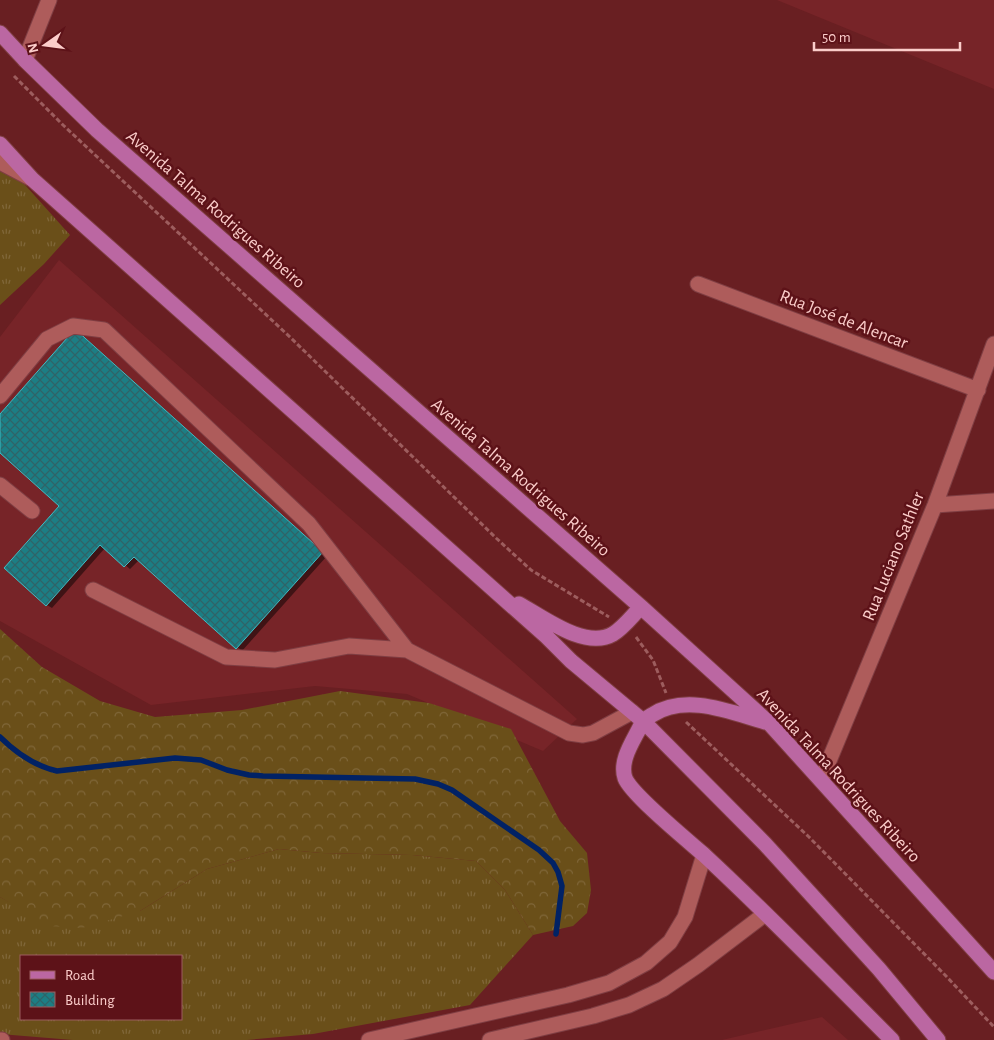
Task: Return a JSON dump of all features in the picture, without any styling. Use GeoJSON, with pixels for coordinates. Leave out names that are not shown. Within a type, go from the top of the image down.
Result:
{"type":"FeatureCollection","features":[{"type":"Feature","properties":{"kind":"main road","name":"Avenida Talma Rodrigues Ribeiro"},"geometry":{"type":"LineString","coordinates":[[0,33],[24,60],[97,130],[641,606],[769,723],[994,972]]}},
{"type":"Feature","properties":{"kind":"main road"},"geometry":{"type":"LineString","coordinates":[[0,144],[32,179],[571,661],[637,717],[765,844],[879,969],[938,1040]]}},
{"type":"Feature","properties":{"kind":"main road"},"geometry":{"type":"LineString","coordinates":[[493,590],[569,632],[585,638],[599,638],[612,634],[623,626],[641,606]]}},
{"type":"Feature","properties":{"kind":"main road"},"geometry":{"type":"LineString","coordinates":[[637,717],[672,706],[686,705],[712,707],[769,723]]}},
{"type":"Feature","properties":{"kind":"main road"},"geometry":{"type":"LineString","coordinates":[[637,717],[624,760],[625,778],[636,793],[704,855],[892,1040]]}},
{"type":"Feature","properties":{"kind":"street"},"geometry":{"type":"LineString","coordinates":[[24,60],[49,0]]}},
{"type":"Feature","properties":{"kind":"street"},"geometry":{"type":"LineString","coordinates":[[0,162],[32,179]]}},
{"type":"Feature","properties":{"kind":"street","name":"Rua José de Alencar"},"geometry":{"type":"LineString","coordinates":[[698,284],[978,390]]}},
{"type":"Feature","properties":{"kind":"street"},"geometry":{"type":"LineString","coordinates":[[0,396],[47,339],[73,326],[104,330],[309,524],[407,650]]}},
{"type":"Feature","properties":{"kind":"street","name":"Rua Luciano Sathler"},"geometry":{"type":"LineString","coordinates":[[821,780],[935,505],[994,344]]}},
{"type":"Feature","properties":{"kind":"street"},"geometry":{"type":"LineString","coordinates":[[0,485],[32,511]]}},
{"type":"Feature","properties":{"kind":"street"},"geometry":{"type":"LineString","coordinates":[[935,505],[994,501]]}},
{"type":"Feature","properties":{"kind":"street"},"geometry":{"type":"LineString","coordinates":[[93,590],[226,658],[275,660],[349,646],[407,650],[569,733],[584,735],[593,733],[637,717]]}},
{"type":"Feature","properties":{"kind":"street"},"geometry":{"type":"LineString","coordinates":[[369,1040],[559,997],[609,983],[646,962],[670,942],[686,917],[704,855]]}},
{"type":"Feature","properties":{"kind":"street"},"geometry":{"type":"LineString","coordinates":[[490,1040],[593,1016],[629,1005],[670,984],[765,914]]}},
{"type":"Feature","properties":{"kind":"path"},"geometry":{"type":"LineString","coordinates":[[12,73],[63,125],[291,338],[531,570],[623,626],[638,638],[653,660],[672,706],[693,729],[809,837],[994,1026]]}},
{"type":"Feature","properties":{"kind":"shaded area"},"geometry":{"type":"Polygon","coordinates":[[[777,0],[994,0],[994,89],[777,0]]]}},
{"type":"Feature","properties":{"kind":"shaded area"},"geometry":{"type":"Polygon","coordinates":[[[59,260],[577,719],[543,751],[407,694],[315,686],[151,705],[0,621],[0,337],[59,260]]]}},
{"type":"Feature","properties":{"kind":"shaded area"},"geometry":{"type":"Polygon","coordinates":[[[822,1017],[848,1040],[722,1040],[822,1017]]]}},
{"type":"Feature","properties":{"kind":"green space"},"geometry":{"type":"Polygon","coordinates":[[[0,157],[70,235],[44,264],[0,305],[0,157]]]}},
{"type":"Feature","properties":{"kind":"green space"},"geometry":{"type":"Polygon","coordinates":[[[0,629],[42,667],[100,701],[155,717],[242,710],[340,691],[429,703],[511,729],[560,821],[587,853],[591,890],[587,913],[573,926],[533,935],[505,890],[476,861],[412,855],[321,853],[279,849],[207,869],[140,911],[82,928],[48,926],[0,897],[0,629]]]}},
{"type":"Feature","properties":{"kind":"green space"},"geometry":{"type":"Polygon","coordinates":[[[279,849],[321,853],[412,855],[476,861],[505,890],[533,935],[470,1005],[313,1034],[247,1040],[73,1040],[0,1034],[0,897],[9,902],[140,911],[207,869],[279,849]]]}},
{"type":"Feature","properties":{"kind":"building"},"geometry":{"type":"Polygon","coordinates":[[[75,329],[323,552],[236,649],[134,557],[124,567],[100,545],[46,606],[4,568],[59,506],[0,453],[0,414],[75,329]]]}},
{"type":"Feature","properties":{"kind":"waterway"},"geometry":{"type":"LineString","coordinates":[[0,737],[26,758],[41,766],[57,771],[175,758],[201,760],[227,770],[249,775],[415,779],[438,784],[452,790],[539,850],[553,863],[562,886],[556,934]]}}]}
